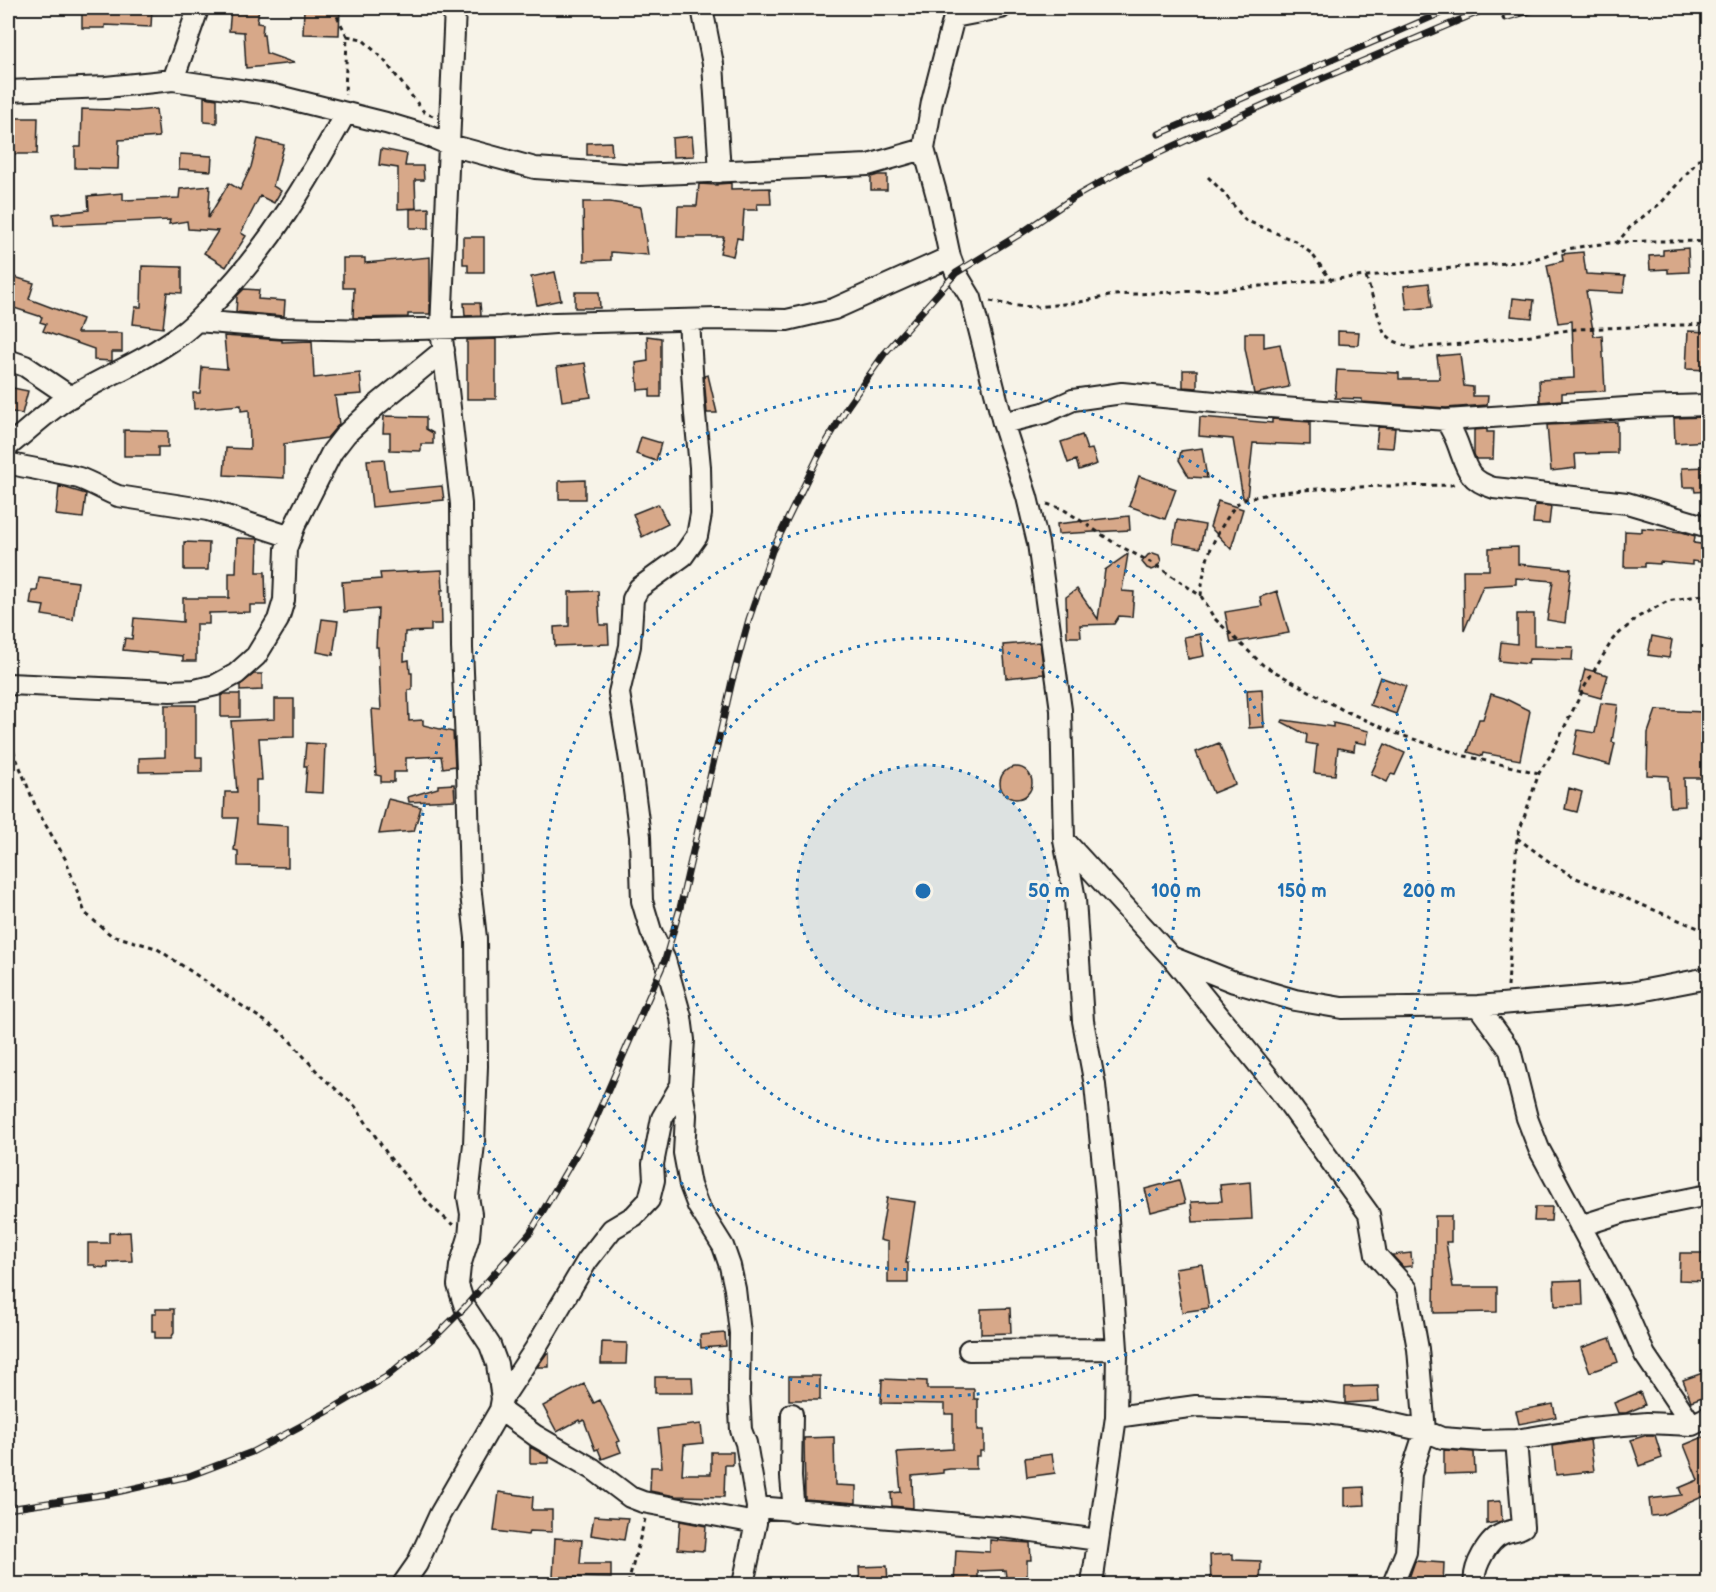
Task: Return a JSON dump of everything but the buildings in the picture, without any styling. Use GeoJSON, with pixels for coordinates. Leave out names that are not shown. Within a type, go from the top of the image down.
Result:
{"type":"FeatureCollection","features":[{"type":"Feature","properties":{"kind":"street"},"geometry":{"type":"LineString","coordinates":[[173,80],[197,8]]}},
{"type":"Feature","properties":{"kind":"street"},"geometry":{"type":"LineString","coordinates":[[455,8],[441,329],[461,504],[462,648],[470,885],[476,938],[477,1066],[474,1144],[468,1197],[471,1214],[469,1238],[460,1266],[458,1285],[465,1307],[490,1345],[496,1364],[501,1405],[536,1436],[594,1469],[630,1497],[643,1502],[756,1515],[794,1512],[1010,1528],[1098,1540]]}},
{"type":"Feature","properties":{"kind":"street"},"geometry":{"type":"LineString","coordinates":[[702,8],[713,64],[720,172]]}},
{"type":"Feature","properties":{"kind":"street"},"geometry":{"type":"LineString","coordinates":[[1001,8],[954,12],[932,102],[924,149],[950,257],[956,273],[971,298],[1003,423],[1027,497],[1038,543],[1061,710],[1064,840],[1075,899],[1083,1020],[1096,1096],[1107,1205],[1117,1349],[1116,1418],[1092,1584]]}},
{"type":"Feature","properties":{"kind":"street"},"geometry":{"type":"LineString","coordinates":[[8,92],[106,87],[173,80],[274,96],[386,123],[450,145],[535,168],[638,176],[868,165],[924,149]]}},
{"type":"Feature","properties":{"kind":"street"},"geometry":{"type":"LineString","coordinates":[[8,446],[71,397],[146,357],[197,321],[232,285],[269,239],[308,182],[345,114]]}},
{"type":"Feature","properties":{"kind":"street"},"geometry":{"type":"LineString","coordinates":[[197,321],[281,328],[373,330],[555,323],[787,320],[834,309],[950,257]]}},
{"type":"Feature","properties":{"kind":"street"},"geometry":{"type":"LineString","coordinates":[[689,320],[700,467],[701,514],[697,536],[683,556],[639,588],[633,599],[630,646],[619,693],[632,767],[640,836],[642,901],[651,931],[665,960],[681,1017],[684,1040],[681,1085],[686,1115],[684,1153],[690,1185],[698,1206],[723,1246],[735,1289],[740,1333],[741,1430],[746,1443],[756,1515],[743,1584]]}},
{"type":"Feature","properties":{"kind":"street"},"geometry":{"type":"LineString","coordinates":[[8,684],[170,692],[216,685],[236,674],[256,656],[278,620],[284,600],[286,549],[332,452],[346,434],[378,404],[444,350]]}},
{"type":"Feature","properties":{"kind":"street"},"geometry":{"type":"LineString","coordinates":[[8,360],[25,366],[71,397]]}},
{"type":"Feature","properties":{"kind":"street"},"geometry":{"type":"LineString","coordinates":[[1003,423],[1044,413],[1073,400],[1122,393],[1256,406],[1446,420],[1641,407],[1708,405]]}},
{"type":"Feature","properties":{"kind":"street"},"geometry":{"type":"LineString","coordinates":[[1446,420],[1456,438],[1471,477],[1482,485],[1627,503],[1708,527]]}},
{"type":"Feature","properties":{"kind":"street"},"geometry":{"type":"LineString","coordinates":[[8,463],[76,477],[95,483],[107,492],[118,496],[208,510],[291,537]]}},
{"type":"Feature","properties":{"kind":"street"},"geometry":{"type":"LineString","coordinates":[[1064,840],[1171,957],[1279,1090],[1369,1214],[1376,1255],[1407,1289],[1418,1349],[1425,1431],[1411,1474],[1406,1552],[1394,1584]]}},
{"type":"Feature","properties":{"kind":"street"},"geometry":{"type":"LineString","coordinates":[[1171,957],[1234,982],[1295,1000],[1342,1008],[1506,1004],[1630,993],[1708,978]]}},
{"type":"Feature","properties":{"kind":"street"},"geometry":{"type":"LineString","coordinates":[[1478,1006],[1510,1050],[1527,1118],[1539,1149],[1623,1305],[1645,1355],[1700,1421]]}},
{"type":"Feature","properties":{"kind":"street"},"geometry":{"type":"LineString","coordinates":[[403,1584],[417,1564],[440,1514],[501,1405],[587,1261],[612,1229],[622,1221],[634,1216],[649,1200],[654,1180],[653,1164],[662,1118],[681,1085]]}},
{"type":"Feature","properties":{"kind":"street"},"geometry":{"type":"LineString","coordinates":[[1580,1226],[1624,1212],[1708,1195]]}},
{"type":"Feature","properties":{"kind":"street"},"geometry":{"type":"LineString","coordinates":[[969,1350],[1117,1349]]}},
{"type":"Feature","properties":{"kind":"street"},"geometry":{"type":"LineString","coordinates":[[1116,1418],[1196,1406],[1311,1411],[1372,1419],[1425,1431],[1442,1438],[1464,1440],[1516,1440],[1588,1428],[1700,1421]]}},
{"type":"Feature","properties":{"kind":"street"},"geometry":{"type":"LineString","coordinates":[[792,1414],[791,1477],[794,1512]]}},
{"type":"Feature","properties":{"kind":"street"},"geometry":{"type":"LineString","coordinates":[[1475,1584],[1474,1576],[1488,1545],[1505,1533],[1523,1527],[1516,1440]]}},
{"type":"Feature","properties":{"kind":"path"},"geometry":{"type":"LineString","coordinates":[[333,8],[347,36],[345,114]]}},
{"type":"Feature","properties":{"kind":"path"},"geometry":{"type":"LineString","coordinates":[[347,36],[362,39],[384,60],[424,112],[451,124]]}},
{"type":"Feature","properties":{"kind":"path"},"geometry":{"type":"LineString","coordinates":[[1617,244],[1632,225],[1661,203],[1708,149]]}},
{"type":"Feature","properties":{"kind":"path"},"geometry":{"type":"LineString","coordinates":[[1208,177],[1245,220],[1295,241],[1312,254],[1331,280]]}},
{"type":"Feature","properties":{"kind":"path"},"geometry":{"type":"LineString","coordinates":[[971,298],[1015,306],[1038,307],[1114,295],[1217,290],[1528,261],[1569,249],[1617,244],[1708,242]]}},
{"type":"Feature","properties":{"kind":"path"},"geometry":{"type":"LineString","coordinates":[[1366,277],[1384,333],[1394,341],[1411,348],[1464,344],[1577,329],[1708,324]]}},
{"type":"Feature","properties":{"kind":"path"},"geometry":{"type":"LineString","coordinates":[[1201,596],[1202,571],[1216,535],[1238,504],[1246,499],[1297,490],[1451,485],[1471,477]]}},
{"type":"Feature","properties":{"kind":"path"},"geometry":{"type":"LineString","coordinates":[[1027,497],[1063,509],[1116,544],[1154,564],[1201,596],[1214,618],[1263,665],[1344,711],[1395,733],[1465,756],[1539,773]]}},
{"type":"Feature","properties":{"kind":"path"},"geometry":{"type":"LineString","coordinates":[[1506,1004],[1511,965],[1517,838],[1539,773],[1612,639],[1638,617],[1668,601],[1708,594]]}},
{"type":"Feature","properties":{"kind":"path"},"geometry":{"type":"LineString","coordinates":[[8,743],[13,750],[37,810],[66,860],[86,913],[111,935],[156,948],[284,1034],[321,1076],[355,1106],[390,1158],[432,1207],[469,1238]]}},
{"type":"Feature","properties":{"kind":"path"},"geometry":{"type":"LineString","coordinates":[[1517,838],[1576,878],[1708,932]]}},
{"type":"Feature","properties":{"kind":"path"},"geometry":{"type":"LineString","coordinates":[[628,1584],[645,1520],[643,1502]]}},
{"type":"Feature","properties":{"kind":"railway"},"geometry":{"type":"LineString","coordinates":[[1381,39],[1452,8]]}},
{"type":"Feature","properties":{"kind":"railway"},"geometry":{"type":"LineString","coordinates":[[8,1509],[108,1494],[189,1476],[252,1452],[386,1377],[439,1333],[530,1233],[591,1129],[665,960],[680,908],[732,681],[749,619],[772,551],[819,455],[847,407],[884,354],[956,273],[1073,198],[1126,168],[1316,81],[1488,8]]}},
{"type":"Feature","properties":{"kind":"railway"},"geometry":{"type":"LineString","coordinates":[[1505,18],[1540,8]]}},
{"type":"Feature","properties":{"kind":"railway"},"geometry":{"type":"LineString","coordinates":[[1159,134],[1387,36]]}}]}
